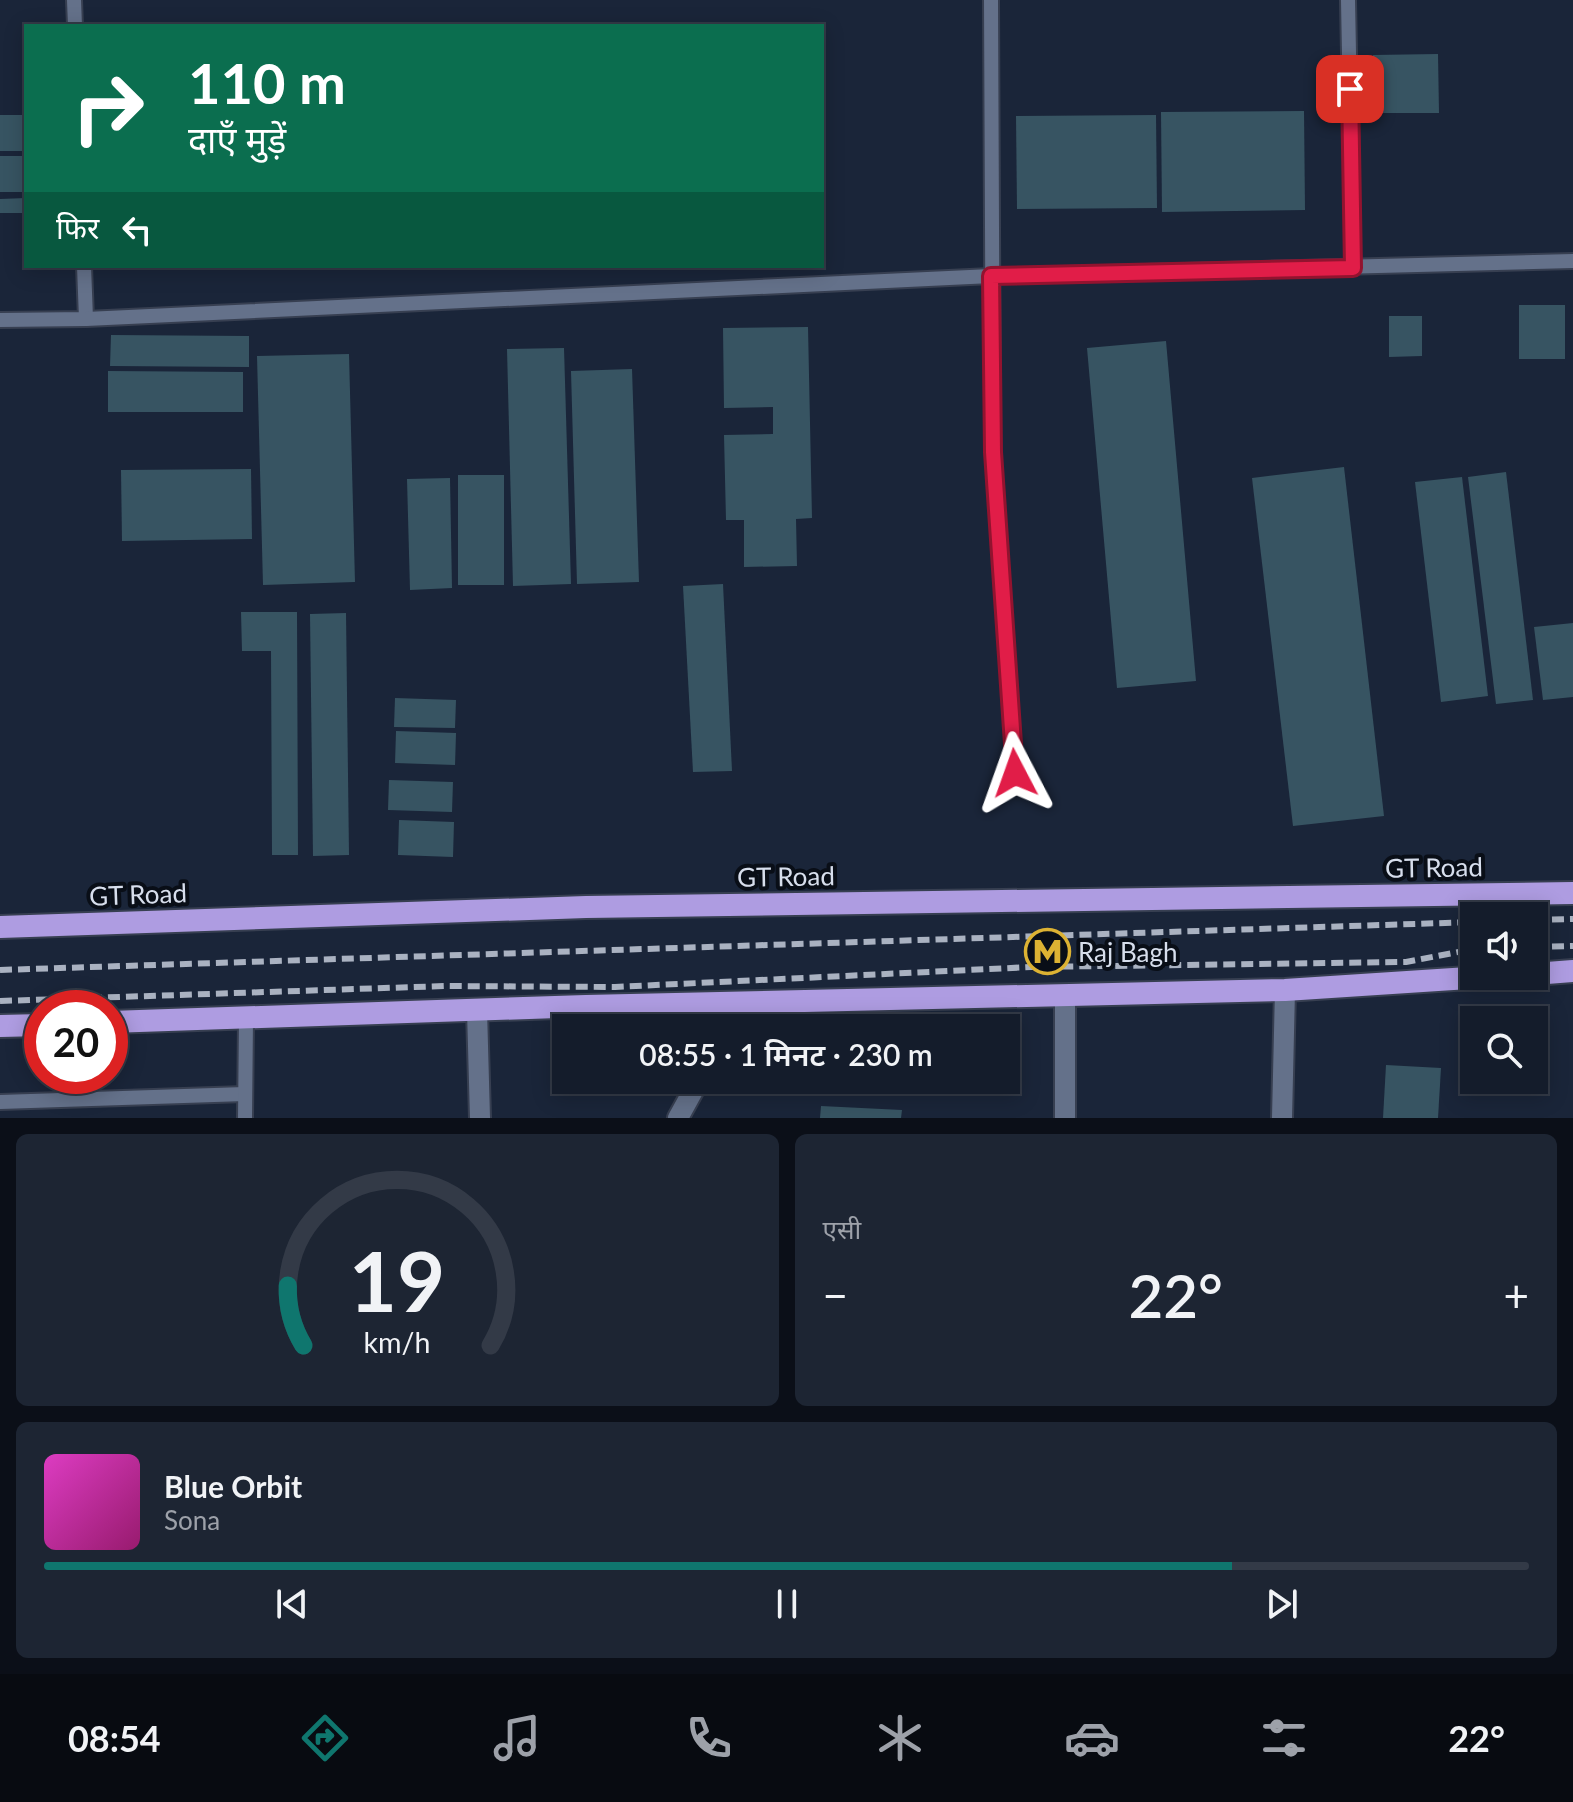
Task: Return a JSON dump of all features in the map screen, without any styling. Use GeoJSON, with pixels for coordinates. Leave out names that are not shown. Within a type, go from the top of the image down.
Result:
{"type":"FeatureCollection","features":[{"type":"Feature","properties":{"kind":"highway","name":"GT Road"},"geometry":{"type":"LineString","coordinates":[[0,927],[586,907],[1573,893]]}},
{"type":"Feature","properties":{"kind":"highway"},"geometry":{"type":"LineString","coordinates":[[1548,973],[1573,971]]}},
{"type":"Feature","properties":{"kind":"highway"},"geometry":{"type":"LineString","coordinates":[[128,1021],[716,1003],[1285,990],[1460,979]]}},
{"type":"Feature","properties":{"kind":"highway"},"geometry":{"type":"LineString","coordinates":[[0,1026],[24,1025]]}},
{"type":"Feature","properties":{"kind":"street"},"geometry":{"type":"LineString","coordinates":[[1282,1118],[1285,990]]}},
{"type":"Feature","properties":{"kind":"street"},"geometry":{"type":"LineString","coordinates":[[1065,995],[1065,1118]]}},
{"type":"Feature","properties":{"kind":"street"},"geometry":{"type":"LineString","coordinates":[[716,1003],[716,1014]]}},
{"type":"Feature","properties":{"kind":"street"},"geometry":{"type":"LineString","coordinates":[[477,1010],[480,1118]]}},
{"type":"Feature","properties":{"kind":"street"},"geometry":{"type":"LineString","coordinates":[[678,1118],[691,1094]]}},
{"type":"Feature","properties":{"kind":"lane"},"geometry":{"type":"LineString","coordinates":[[74,0],[75,24]]}},
{"type":"Feature","properties":{"kind":"lane"},"geometry":{"type":"LineString","coordinates":[[991,0],[993,452],[1015,773]]}},
{"type":"Feature","properties":{"kind":"lane"},"geometry":{"type":"LineString","coordinates":[[1348,0],[1353,268]]}},
{"type":"Feature","properties":{"kind":"lane"},"geometry":{"type":"LineString","coordinates":[[0,320],[86,319],[991,276],[1573,261]]}},
{"type":"Feature","properties":{"kind":"lane"},"geometry":{"type":"LineString","coordinates":[[84,268],[86,319]]}},
{"type":"Feature","properties":{"kind":"lane"},"geometry":{"type":"LineString","coordinates":[[245,1118],[246,1018]]}},
{"type":"Feature","properties":{"kind":"lane"},"geometry":{"type":"LineString","coordinates":[[0,1102],[245,1094]]}},
{"type":"Feature","properties":{"kind":"building"},"geometry":{"type":"Polygon","coordinates":[[[1438,54],[1439,113],[1373,113],[1373,55],[1438,54]]]}},
{"type":"Feature","properties":{"kind":"building"},"geometry":{"type":"Polygon","coordinates":[[[1304,111],[1305,210],[1162,212],[1161,112],[1304,111]]]}},
{"type":"Feature","properties":{"kind":"building"},"geometry":{"type":"Polygon","coordinates":[[[0,115],[24,115],[24,151],[0,151],[0,115]]]}},
{"type":"Feature","properties":{"kind":"building"},"geometry":{"type":"Polygon","coordinates":[[[1156,115],[1157,208],[1017,209],[1016,116],[1156,115]]]}},
{"type":"Feature","properties":{"kind":"building"},"geometry":{"type":"Polygon","coordinates":[[[0,156],[24,156],[24,192],[0,192],[0,156]]]}},
{"type":"Feature","properties":{"kind":"building"},"geometry":{"type":"Polygon","coordinates":[[[24,198],[24,213],[0,213],[0,199],[24,198]]]}},
{"type":"Feature","properties":{"kind":"building"},"geometry":{"type":"Polygon","coordinates":[[[1519,305],[1565,305],[1565,359],[1519,359],[1519,305]]]}},
{"type":"Feature","properties":{"kind":"building"},"geometry":{"type":"Polygon","coordinates":[[[1389,316],[1422,316],[1422,356],[1389,357],[1389,316]]]}},
{"type":"Feature","properties":{"kind":"building"},"geometry":{"type":"Polygon","coordinates":[[[808,327],[812,518],[796,519],[797,566],[744,567],[744,520],[726,520],[724,435],[773,434],[773,407],[724,408],[723,328],[808,327]]]}},
{"type":"Feature","properties":{"kind":"building"},"geometry":{"type":"Polygon","coordinates":[[[111,335],[249,336],[249,367],[110,366],[111,335]]]}},
{"type":"Feature","properties":{"kind":"building"},"geometry":{"type":"Polygon","coordinates":[[[1166,341],[1196,681],[1117,688],[1087,348],[1166,341]]]}},
{"type":"Feature","properties":{"kind":"building"},"geometry":{"type":"Polygon","coordinates":[[[564,348],[571,584],[513,586],[507,349],[564,348]]]}},
{"type":"Feature","properties":{"kind":"building"},"geometry":{"type":"Polygon","coordinates":[[[349,354],[355,582],[263,585],[257,356],[349,354]]]}},
{"type":"Feature","properties":{"kind":"building"},"geometry":{"type":"Polygon","coordinates":[[[632,369],[639,582],[577,584],[571,371],[632,369]]]}},
{"type":"Feature","properties":{"kind":"building"},"geometry":{"type":"Polygon","coordinates":[[[108,371],[243,372],[243,412],[108,412],[108,371]]]}},
{"type":"Feature","properties":{"kind":"building"},"geometry":{"type":"Polygon","coordinates":[[[1344,467],[1384,816],[1293,826],[1252,478],[1344,467]]]}},
{"type":"Feature","properties":{"kind":"building"},"geometry":{"type":"Polygon","coordinates":[[[251,469],[252,539],[122,541],[121,470],[251,469]]]}},
{"type":"Feature","properties":{"kind":"building"},"geometry":{"type":"Polygon","coordinates":[[[1506,472],[1533,700],[1496,704],[1468,477],[1506,472]]]}},
{"type":"Feature","properties":{"kind":"building"},"geometry":{"type":"Polygon","coordinates":[[[458,475],[504,475],[504,585],[458,585],[458,475]]]}},
{"type":"Feature","properties":{"kind":"building"},"geometry":{"type":"Polygon","coordinates":[[[1462,477],[1488,696],[1441,702],[1415,482],[1462,477]]]}},
{"type":"Feature","properties":{"kind":"building"},"geometry":{"type":"Polygon","coordinates":[[[450,478],[452,588],[410,590],[407,479],[450,478]]]}},
{"type":"Feature","properties":{"kind":"building"},"geometry":{"type":"Polygon","coordinates":[[[723,584],[732,771],[693,772],[683,586],[723,584]]]}},
{"type":"Feature","properties":{"kind":"building"},"geometry":{"type":"Polygon","coordinates":[[[241,612],[297,612],[298,855],[272,855],[271,651],[242,651],[241,612]]]}},
{"type":"Feature","properties":{"kind":"building"},"geometry":{"type":"Polygon","coordinates":[[[346,613],[349,855],[313,856],[310,614],[346,613]]]}},
{"type":"Feature","properties":{"kind":"building"},"geometry":{"type":"Polygon","coordinates":[[[1573,623],[1573,697],[1543,700],[1534,627],[1573,623]]]}},
{"type":"Feature","properties":{"kind":"building"},"geometry":{"type":"Polygon","coordinates":[[[395,698],[456,700],[455,728],[394,727],[395,698]]]}},
{"type":"Feature","properties":{"kind":"building"},"geometry":{"type":"Polygon","coordinates":[[[396,731],[456,733],[455,765],[395,763],[396,731]]]}},
{"type":"Feature","properties":{"kind":"building"},"geometry":{"type":"Polygon","coordinates":[[[389,780],[453,782],[452,812],[388,810],[389,780]]]}},
{"type":"Feature","properties":{"kind":"building"},"geometry":{"type":"Polygon","coordinates":[[[399,820],[454,822],[453,857],[398,855],[399,820]]]}},
{"type":"Feature","properties":{"kind":"building"},"geometry":{"type":"Polygon","coordinates":[[[1386,1065],[1441,1068],[1438,1118],[1383,1118],[1386,1065]]]}},
{"type":"Feature","properties":{"kind":"building"},"geometry":{"type":"Polygon","coordinates":[[[821,1106],[902,1110],[901,1118],[820,1118],[821,1106]]]}},
{"type":"Feature","properties":{"kind":"railway"},"geometry":{"type":"LineString","coordinates":[[1548,920],[1573,919]]}},
{"type":"Feature","properties":{"kind":"railway"},"geometry":{"type":"LineString","coordinates":[[0,970],[1460,922]]}},
{"type":"Feature","properties":{"kind":"railway"},"geometry":{"type":"LineString","coordinates":[[1548,947],[1573,946]]}},
{"type":"Feature","properties":{"kind":"railway"},"geometry":{"type":"LineString","coordinates":[[0,1001],[445,986],[615,987],[1031,967],[1406,962],[1460,952]]}},
{"type":"Feature","properties":{"kind":"place","name":"Raj Bagh"},"geometry":{"type":"Point","coordinates":[1047,952]}},
{"type":"Feature","properties":{"kind":"route"},"geometry":{"type":"LineString","coordinates":[[1015,773],[993,452],[991,276],[1353,268],[1350,89]]}}]}
